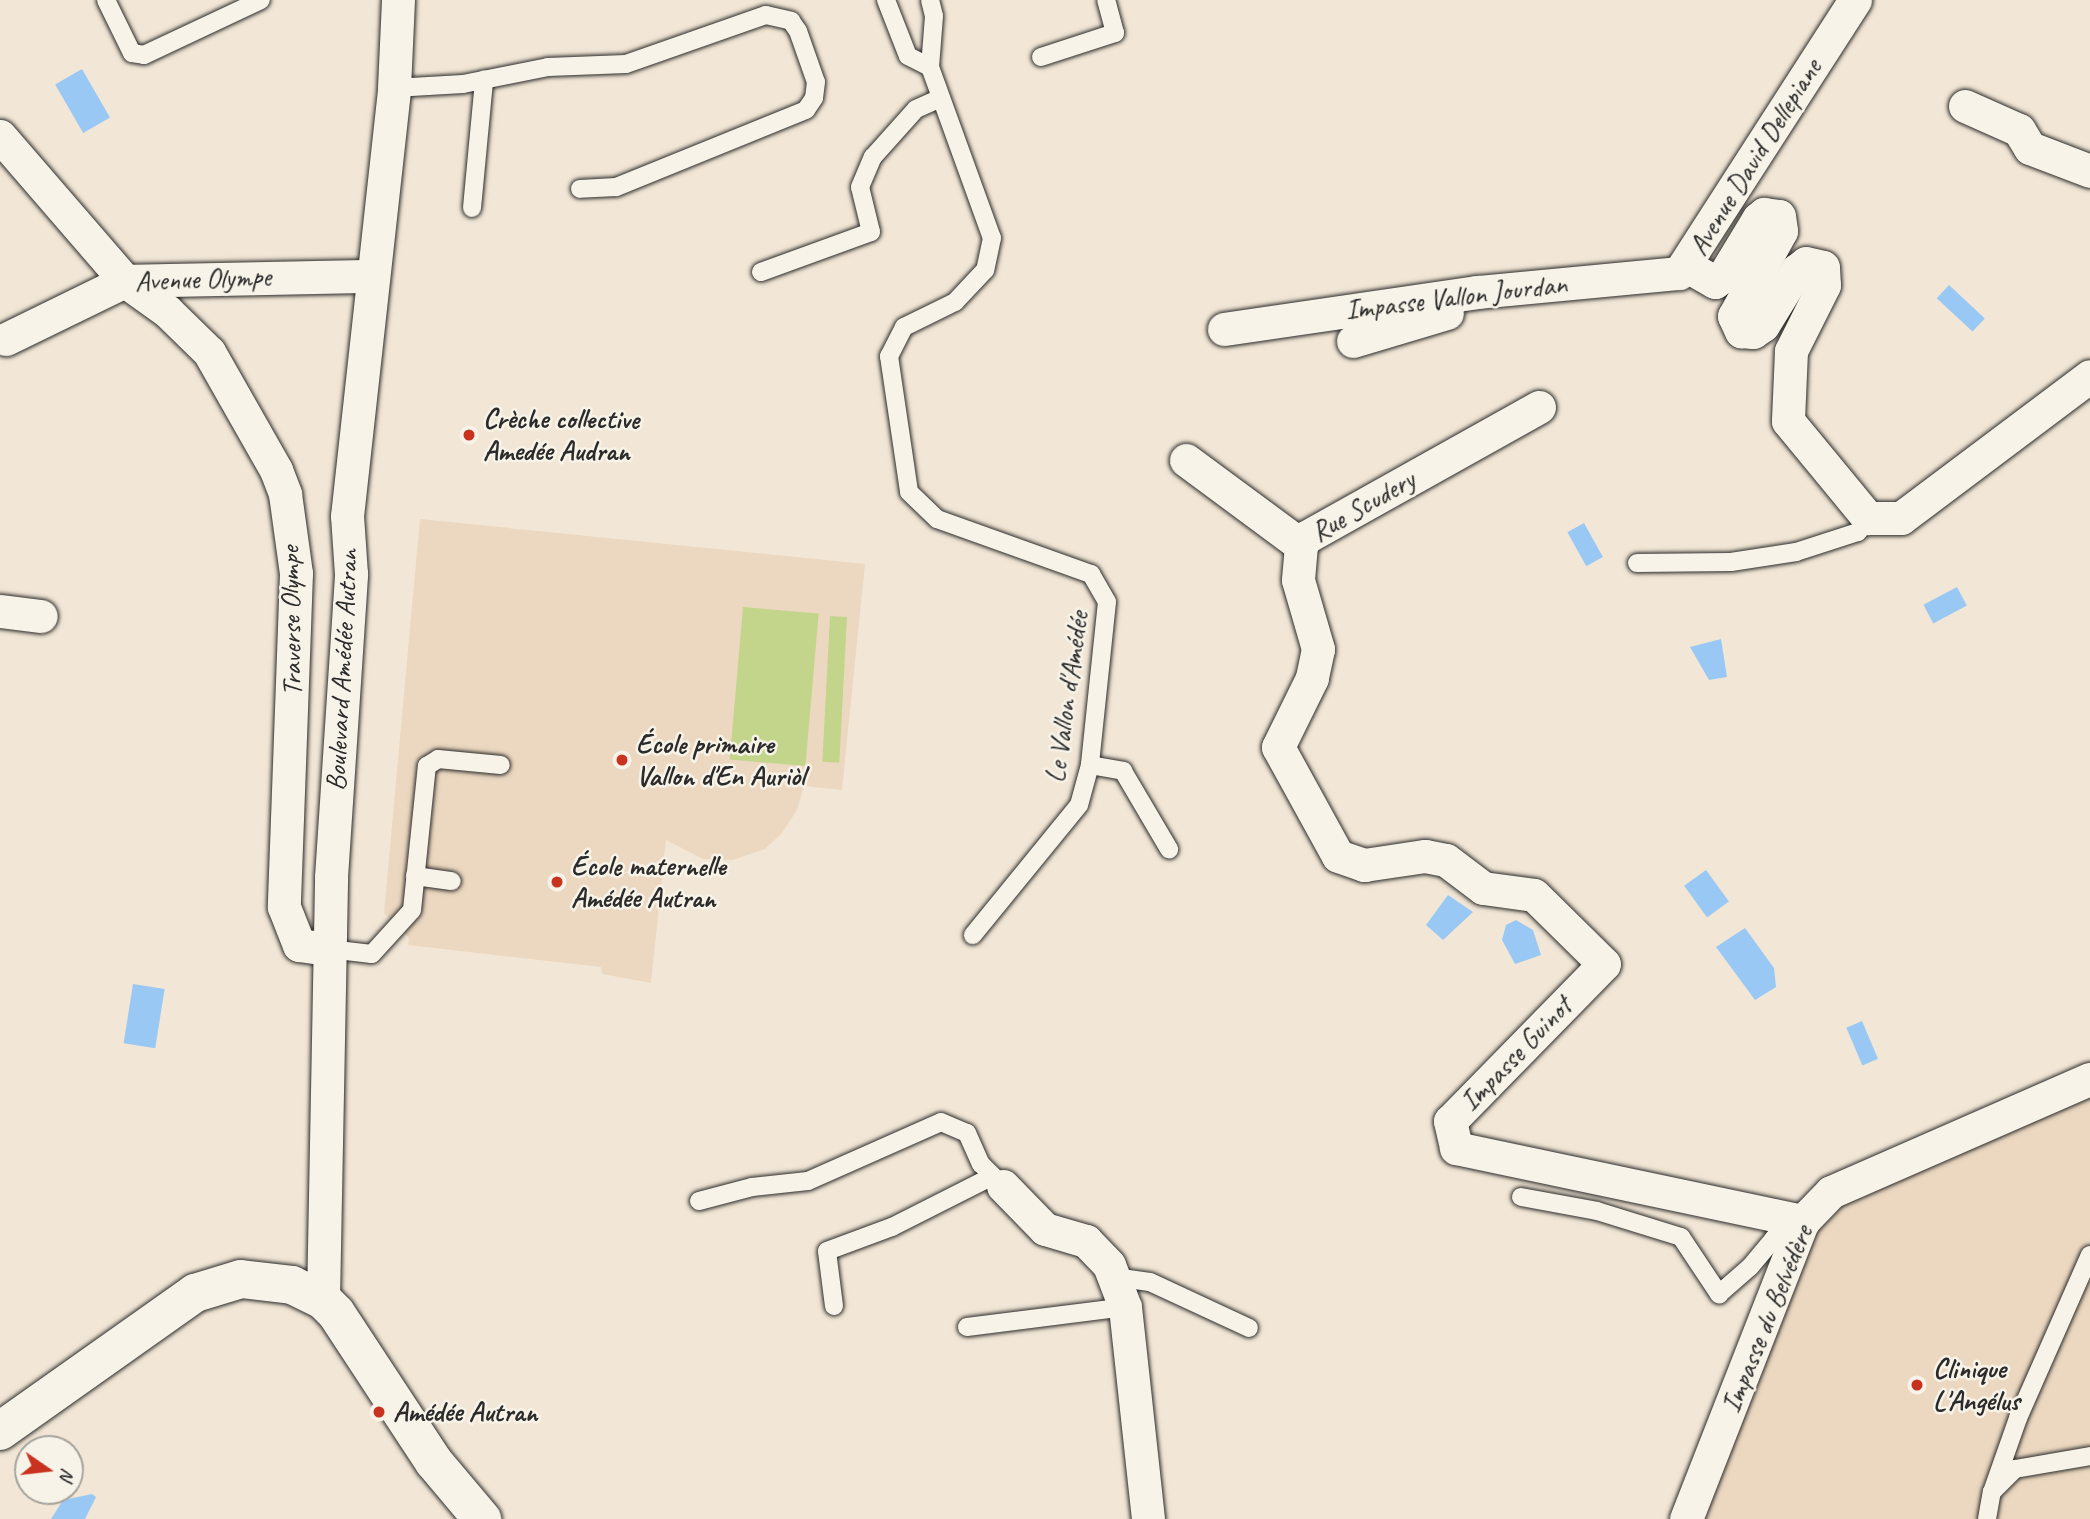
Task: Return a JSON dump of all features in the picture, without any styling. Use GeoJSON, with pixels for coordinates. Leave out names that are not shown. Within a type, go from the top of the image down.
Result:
{"type":"FeatureCollection","features":[{"type":"Feature","properties":{"kind":"street","name":"Boulevard Amédée Autran"},"geometry":{"type":"LineString","coordinates":[[323,1300],[329,949],[351,574],[347,516],[394,88],[398,0]]}},
{"type":"Feature","properties":{"kind":"street","name":"Avenue David Dellepiane"},"geometry":{"type":"LineString","coordinates":[[1855,0],[1687,266],[1715,282],[1758,219],[1764,214],[1779,216],[1781,232],[1734,316],[1741,331],[1753,332],[1763,326],[1797,270],[1806,263],[1823,267],[1824,285],[1791,351],[1787,421],[1868,518]]}},
{"type":"Feature","properties":{"kind":"street"},"geometry":{"type":"LineString","coordinates":[[1965,106],[2018,130],[2029,148],[2090,171]]}},
{"type":"Feature","properties":{"kind":"street"},"geometry":{"type":"LineString","coordinates":[[0,136],[125,281]]}},
{"type":"Feature","properties":{"kind":"street","name":"Impasse Vallon Jourdan"},"geometry":{"type":"LineString","coordinates":[[1224,329],[1477,292],[1679,273],[1687,266]]}},
{"type":"Feature","properties":{"kind":"street","name":"Avenue Olympe"},"geometry":{"type":"LineString","coordinates":[[6,339],[125,281],[372,276]]}},
{"type":"Feature","properties":{"kind":"street","name":"Traverse Olympe"},"geometry":{"type":"LineString","coordinates":[[125,281],[167,311],[209,352],[285,494],[296,573],[285,907],[299,945],[329,949]]}},
{"type":"Feature","properties":{"kind":"street"},"geometry":{"type":"LineString","coordinates":[[1353,341],[1455,310],[1477,292]]}},
{"type":"Feature","properties":{"kind":"street"},"geometry":{"type":"LineString","coordinates":[[1868,518],[1900,518],[2090,376]]}},
{"type":"Feature","properties":{"kind":"street","name":"Rue Scudery"},"geometry":{"type":"LineString","coordinates":[[1338,856],[1278,747],[1312,678],[1318,649],[1298,580],[1301,545],[1306,537],[1539,407]]}},
{"type":"Feature","properties":{"kind":"street"},"geometry":{"type":"LineString","coordinates":[[1186,460],[1301,545]]}},
{"type":"Feature","properties":{"kind":"street"},"geometry":{"type":"LineString","coordinates":[[0,611],[41,616]]}},
{"type":"Feature","properties":{"kind":"street","name":"Impasse Guinot"},"geometry":{"type":"LineString","coordinates":[[1338,856],[1364,865],[1425,856],[1446,860],[1483,888],[1535,895],[1604,964],[1450,1121],[1456,1148],[1800,1230]]}},
{"type":"Feature","properties":{"kind":"street","name":"Impasse du Belvédère"},"geometry":{"type":"LineString","coordinates":[[1686,1519],[1800,1230],[1831,1192],[2090,1079]]}},
{"type":"Feature","properties":{"kind":"street"},"geometry":{"type":"LineString","coordinates":[[998,1181],[1045,1229],[1086,1241],[1109,1265],[1119,1292],[1148,1519]]}},
{"type":"Feature","properties":{"kind":"street"},"geometry":{"type":"LineString","coordinates":[[0,1431],[195,1293],[215,1284],[241,1279],[271,1281],[292,1285],[323,1300],[349,1330],[435,1462],[482,1519]]}},
{"type":"Feature","properties":{"kind":"lane"},"geometry":{"type":"LineString","coordinates":[[106,0],[132,53],[144,55],[261,0]]}},
{"type":"Feature","properties":{"kind":"lane"},"geometry":{"type":"LineString","coordinates":[[886,0],[908,56],[930,68],[934,16],[930,0]]}},
{"type":"Feature","properties":{"kind":"lane"},"geometry":{"type":"LineString","coordinates":[[1041,57],[1115,33],[1106,0]]}},
{"type":"Feature","properties":{"kind":"lane"},"geometry":{"type":"LineString","coordinates":[[394,88],[484,80],[548,67],[626,64],[766,15],[791,21],[798,30],[816,82],[814,98],[806,110],[616,187],[580,189]]}},
{"type":"Feature","properties":{"kind":"lane","name":"Le Vallon d'Amédée"},"geometry":{"type":"LineString","coordinates":[[930,68],[992,238],[985,270],[956,302],[904,327],[889,356],[909,492],[937,519],[1091,574],[1107,602],[1090,765],[1079,805],[973,935]]}},
{"type":"Feature","properties":{"kind":"lane"},"geometry":{"type":"LineString","coordinates":[[472,208],[484,80]]}},
{"type":"Feature","properties":{"kind":"lane"},"geometry":{"type":"LineString","coordinates":[[761,272],[872,232],[860,187],[873,157],[916,108],[941,98]]}},
{"type":"Feature","properties":{"kind":"lane"},"geometry":{"type":"LineString","coordinates":[[1637,563],[1731,562],[1796,552],[1858,532],[1868,518]]}},
{"type":"Feature","properties":{"kind":"lane"},"geometry":{"type":"LineString","coordinates":[[329,949],[372,954],[412,910],[427,766],[438,759],[501,765]]}},
{"type":"Feature","properties":{"kind":"lane"},"geometry":{"type":"LineString","coordinates":[[1090,765],[1123,771],[1169,849]]}},
{"type":"Feature","properties":{"kind":"lane"},"geometry":{"type":"LineString","coordinates":[[415,876],[452,881]]}},
{"type":"Feature","properties":{"kind":"lane"},"geometry":{"type":"LineString","coordinates":[[699,1201],[752,1187],[808,1181],[941,1122],[967,1133],[981,1164],[998,1181],[892,1227],[827,1251],[834,1306]]}},
{"type":"Feature","properties":{"kind":"lane"},"geometry":{"type":"LineString","coordinates":[[1521,1197],[1597,1212],[1681,1237],[1719,1294],[1750,1268],[1774,1238],[1800,1230]]}},
{"type":"Feature","properties":{"kind":"lane"},"geometry":{"type":"LineString","coordinates":[[1987,1519],[1992,1492],[2018,1418],[2090,1255]]}},
{"type":"Feature","properties":{"kind":"lane"},"geometry":{"type":"LineString","coordinates":[[967,1327],[1119,1292],[1150,1282],[1249,1328]]}},
{"type":"Feature","properties":{"kind":"lane"},"geometry":{"type":"LineString","coordinates":[[1992,1492],[2015,1469],[2090,1456]]}},
{"type":"Feature","properties":{"kind":"shaded area","name":"École primaire Vallon d'En Auriòl"},"geometry":{"type":"Polygon","coordinates":[[[420,519],[865,564],[842,790],[804,786],[797,810],[782,833],[765,849],[733,860],[703,859],[666,840],[651,983],[602,974],[601,967],[408,945],[409,938],[384,913],[420,519]]]}},
{"type":"Feature","properties":{"kind":"shaded area","name":"Clinique L'Angélus"},"geometry":{"type":"Polygon","coordinates":[[[2090,1085],[2090,1519],[1705,1519],[1693,1514],[1807,1231],[1836,1199],[2090,1085]]]}},
{"type":"Feature","properties":{"kind":"green space"},"geometry":{"type":"Polygon","coordinates":[[[743,607],[819,614],[805,766],[730,759],[743,607]]]}},
{"type":"Feature","properties":{"kind":"green space"},"geometry":{"type":"Polygon","coordinates":[[[830,616],[847,617],[839,763],[822,762],[830,616]]]}},
{"type":"Feature","properties":{"kind":"water"},"geometry":{"type":"Polygon","coordinates":[[[82,69],[110,117],[83,133],[55,84],[82,69]]]}},
{"type":"Feature","properties":{"kind":"water"},"geometry":{"type":"Polygon","coordinates":[[[1949,285],[1985,318],[1973,332],[1937,298],[1949,285]]]}},
{"type":"Feature","properties":{"kind":"water"},"geometry":{"type":"Polygon","coordinates":[[[1584,523],[1603,557],[1586,566],[1567,532],[1584,523]]]}},
{"type":"Feature","properties":{"kind":"water"},"geometry":{"type":"Polygon","coordinates":[[[1957,587],[1967,606],[1933,623],[1923,605],[1957,587]]]}},
{"type":"Feature","properties":{"kind":"water"},"geometry":{"type":"Polygon","coordinates":[[[1721,639],[1727,677],[1709,680],[1690,647],[1721,639]]]}},
{"type":"Feature","properties":{"kind":"water"},"geometry":{"type":"Polygon","coordinates":[[[1706,870],[1729,902],[1707,917],[1684,886],[1706,870]]]}},
{"type":"Feature","properties":{"kind":"water"},"geometry":{"type":"Polygon","coordinates":[[[1448,895],[1473,912],[1443,940],[1426,925],[1448,895]]]}},
{"type":"Feature","properties":{"kind":"water"},"geometry":{"type":"Polygon","coordinates":[[[1516,920],[1533,930],[1541,955],[1515,964],[1502,940],[1506,925],[1516,920]]]}},
{"type":"Feature","properties":{"kind":"water"},"geometry":{"type":"Polygon","coordinates":[[[1745,928],[1774,968],[1776,987],[1755,1000],[1716,947],[1745,928]]]}},
{"type":"Feature","properties":{"kind":"water"},"geometry":{"type":"Polygon","coordinates":[[[133,984],[165,989],[155,1048],[124,1043],[133,984]]]}},
{"type":"Feature","properties":{"kind":"water"},"geometry":{"type":"Polygon","coordinates":[[[1862,1021],[1878,1059],[1862,1065],[1846,1028],[1862,1021]]]}},
{"type":"Feature","properties":{"kind":"water"},"geometry":{"type":"Polygon","coordinates":[[[92,1494],[96,1497],[85,1519],[51,1519],[60,1505],[84,1505],[84,1496],[92,1494]]]}},
{"type":"Feature","properties":{"kind":"place","name":"Crèche collective Amedée Audran"},"geometry":{"type":"Point","coordinates":[469,435]}},
{"type":"Feature","properties":{"kind":"place","name":"École primaire Vallon d'En Auriòl"},"geometry":{"type":"Point","coordinates":[622,760]}},
{"type":"Feature","properties":{"kind":"place","name":"École maternelle Amédée Autran"},"geometry":{"type":"Point","coordinates":[557,882]}},
{"type":"Feature","properties":{"kind":"place","name":"Clinique L'Angélus"},"geometry":{"type":"Point","coordinates":[1917,1385]}},
{"type":"Feature","properties":{"kind":"place","name":"Amédée Autran"},"geometry":{"type":"Point","coordinates":[379,1412]}}]}
